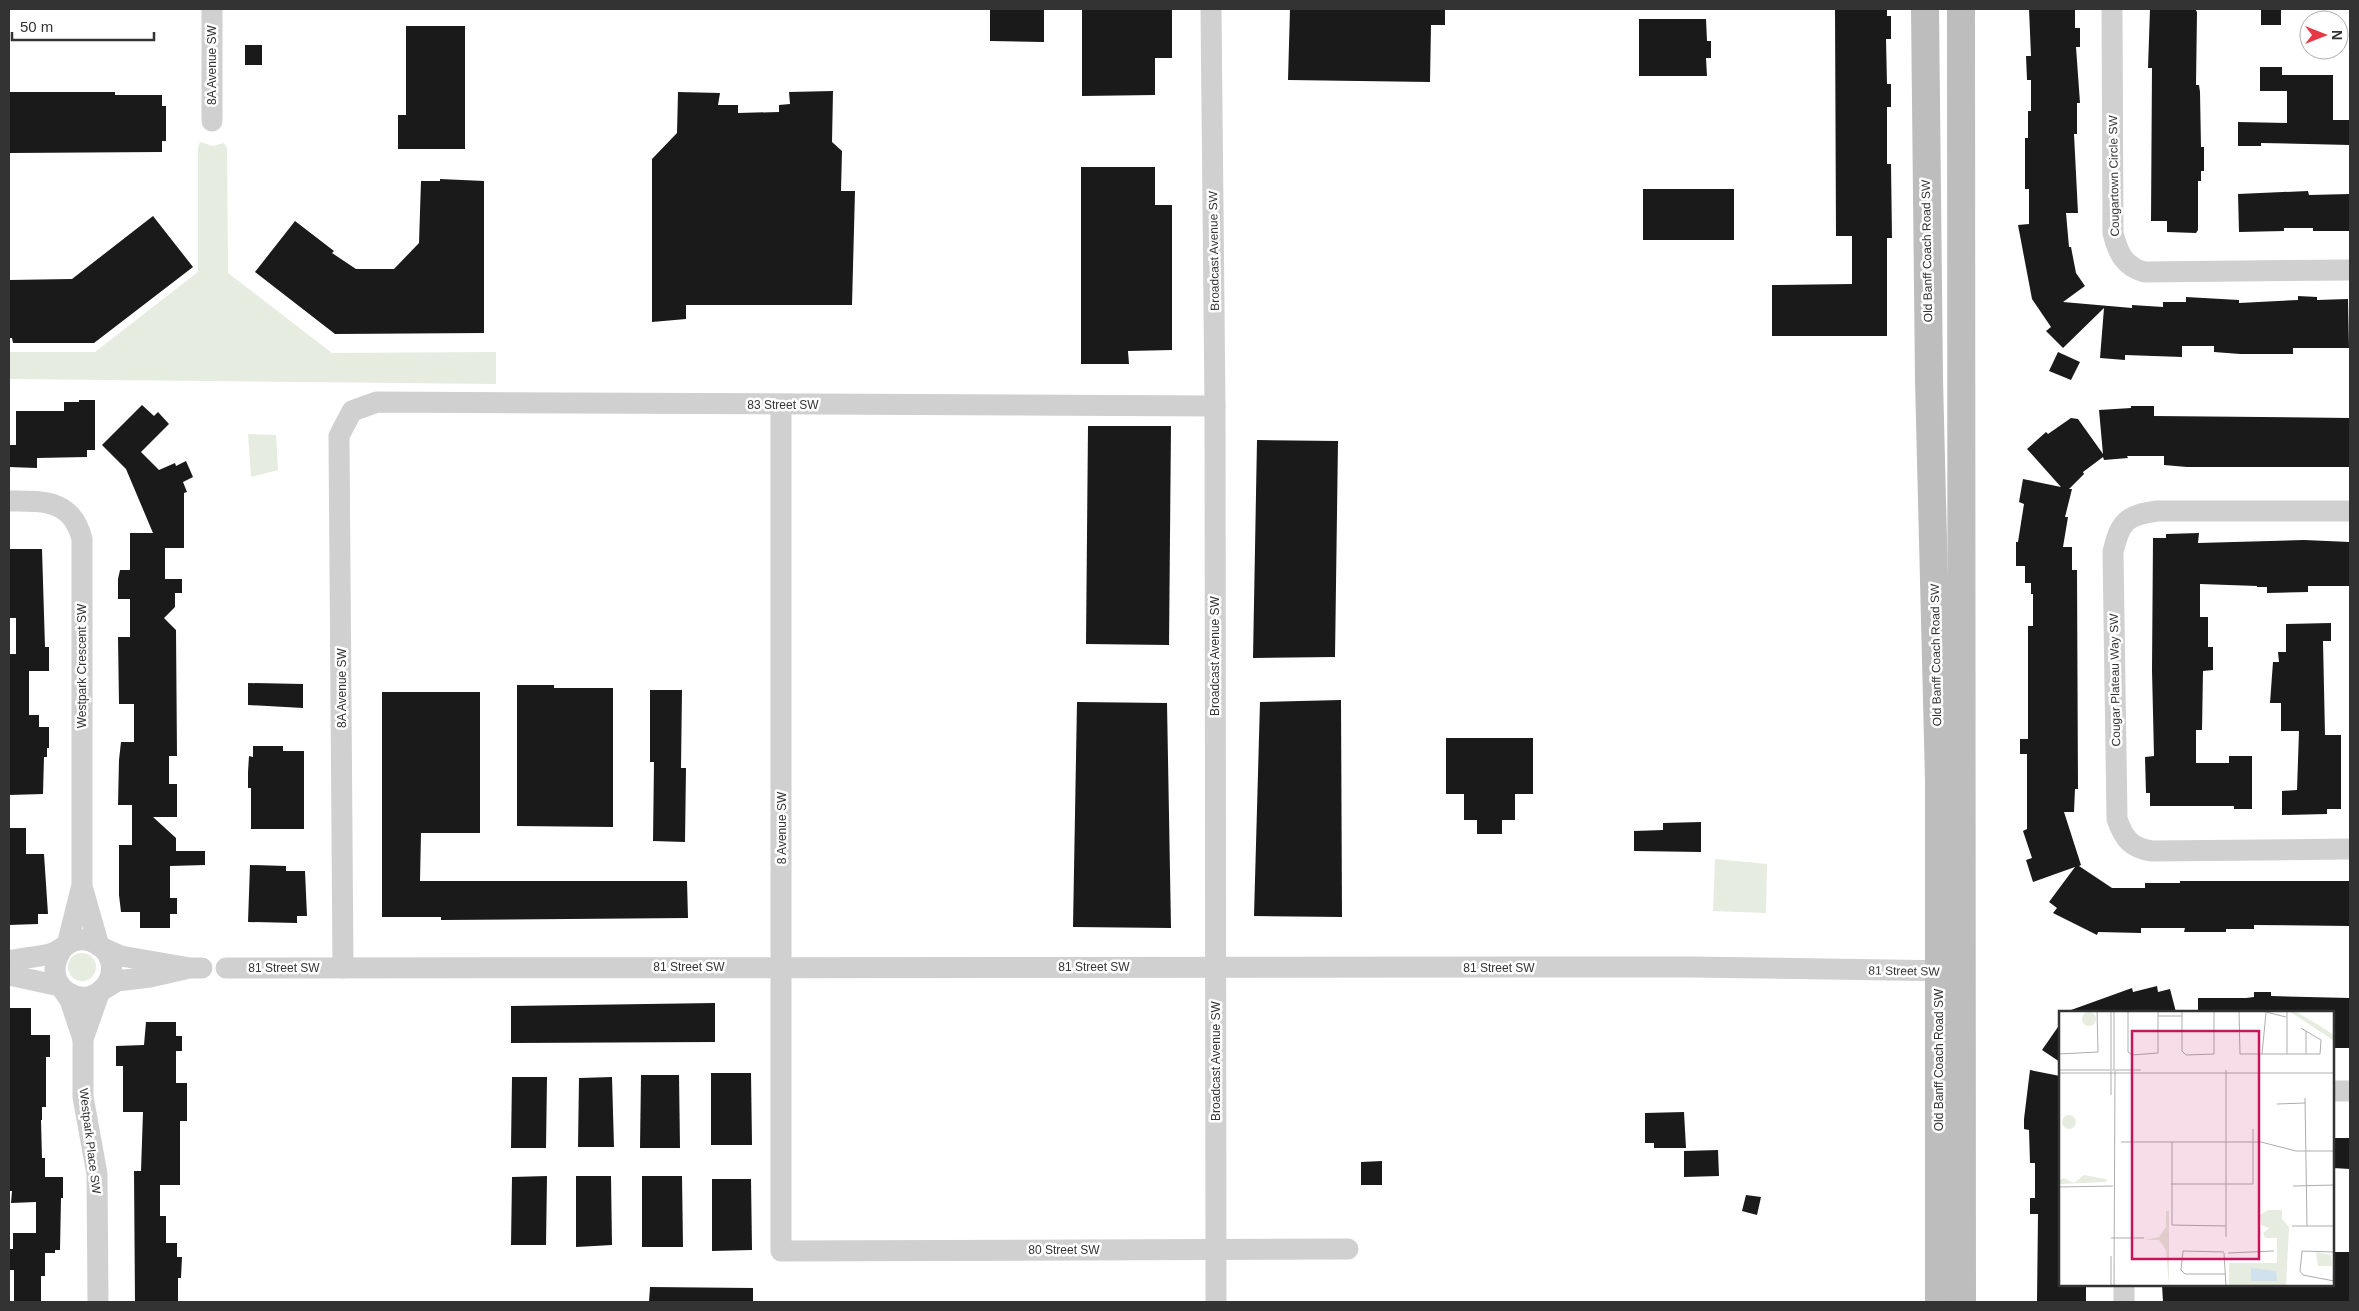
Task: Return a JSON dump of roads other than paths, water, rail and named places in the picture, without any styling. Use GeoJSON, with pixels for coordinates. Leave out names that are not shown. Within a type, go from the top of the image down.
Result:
{"type":"FeatureCollection","features":[{"type":"Feature","properties":{"kind":"main road","name":"Old Banff Coach Road SW"},"geometry":{"type":"LineString","coordinates":[[1925,9],[1929,380],[1938,770],[1950,971],[1962,1302]]}},
{"type":"Feature","properties":{"kind":"main road","name":"Old Banff Coach Road SW"},"geometry":{"type":"LineString","coordinates":[[1939,1302],[1950,971],[1961,9]]}},
{"type":"Feature","properties":{"kind":"street","name":"8A Avenue SW"},"geometry":{"type":"LineString","coordinates":[[212,9],[212,121]]}},
{"type":"Feature","properties":{"kind":"street","name":"Broadcast Avenue SW"},"geometry":{"type":"LineString","coordinates":[[1211,9],[1215,406],[1216,1302]]}},
{"type":"Feature","properties":{"kind":"street","name":"Cougartown Circle SW"},"geometry":{"type":"LineString","coordinates":[[2112,9],[2113,233],[2117,251],[2124,261],[2134,269],[2144,272],[2350,270]]}},
{"type":"Feature","properties":{"kind":"street","name":"83 Street SW"},"geometry":{"type":"LineString","coordinates":[[352,412],[377,402],[1215,406]]}},
{"type":"Feature","properties":{"kind":"street","name":"8 Avenue SW"},"geometry":{"type":"LineString","coordinates":[[781,405],[781,1251]]}},
{"type":"Feature","properties":{"kind":"street","name":"8A Avenue SW"},"geometry":{"type":"LineString","coordinates":[[343,968],[339,436],[352,412]]}},
{"type":"Feature","properties":{"kind":"street","name":"Westpark Crescent SW"},"geometry":{"type":"LineString","coordinates":[[9,501],[45,501],[61,507],[71,516],[79,528],[82,539],[82,885],[65,946]]}},
{"type":"Feature","properties":{"kind":"street","name":"Cougar Plateau Way SW"},"geometry":{"type":"LineString","coordinates":[[2350,511],[2157,511],[2138,514],[2124,522],[2116,537],[2113,552],[2116,819],[2129,844],[2139,849],[2152,851],[2350,849]]}},
{"type":"Feature","properties":{"kind":"street","name":"Westpark Crescent SW"},"geometry":{"type":"LineString","coordinates":[[82,885],[101,947]]}},
{"type":"Feature","properties":{"kind":"street"},"geometry":{"type":"LineString","coordinates":[[9,960],[51,954],[65,946],[83,940],[121,956],[196,968],[117,981],[95,995],[84,998],[72,996],[56,980],[54,968],[56,957],[65,946]]}},
{"type":"Feature","properties":{"kind":"street"},"geometry":{"type":"LineString","coordinates":[[101,947],[112,965],[110,978],[102,990]]}},
{"type":"Feature","properties":{"kind":"street","name":"81 Street SW"},"geometry":{"type":"LineString","coordinates":[[226,968],[782,966],[1690,967],[1950,971]]}},
{"type":"Feature","properties":{"kind":"street"},"geometry":{"type":"LineString","coordinates":[[9,975],[62,988]]}},
{"type":"Feature","properties":{"kind":"street","name":"Westpark Place SW"},"geometry":{"type":"LineString","coordinates":[[62,988],[70,1000],[83,1039],[83,1097],[97,1174],[98,1302]]}},
{"type":"Feature","properties":{"kind":"street","name":"Westpark Place SW"},"geometry":{"type":"LineString","coordinates":[[83,1039],[102,990]]}},
{"type":"Feature","properties":{"kind":"street"},"geometry":{"type":"LineString","coordinates":[[2334,1091],[2350,1090]]}},
{"type":"Feature","properties":{"kind":"street","name":"80 Street SW"},"geometry":{"type":"LineString","coordinates":[[781,1251],[1348,1249]]}},
{"type":"Feature","properties":{"kind":"street"},"geometry":{"type":"LineString","coordinates":[[2124,1286],[2124,1302]]}}]}
